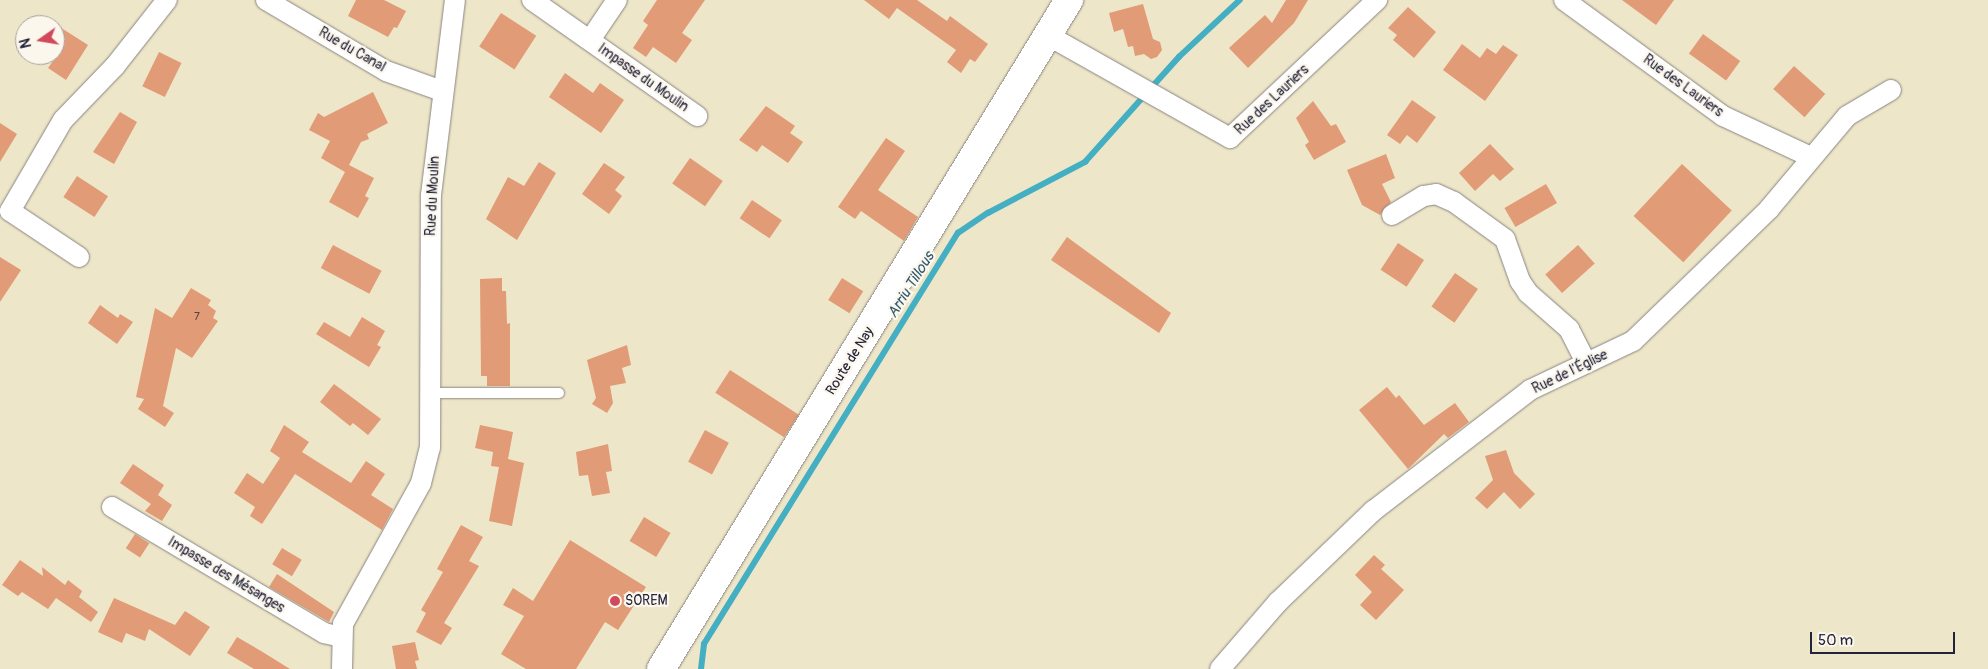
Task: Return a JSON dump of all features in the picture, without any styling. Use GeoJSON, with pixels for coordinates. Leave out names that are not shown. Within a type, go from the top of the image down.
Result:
{"type":"FeatureCollection","features":[{"type":"Feature","properties":{"kind":"main road","name":"Route de Nay"},"geometry":{"type":"LineString","coordinates":[[661,669],[1049,36],[1064,1]]}},
{"type":"Feature","properties":{"kind":"street"},"geometry":{"type":"LineString","coordinates":[[79,257],[10,211],[63,120],[115,66],[167,0]]}},
{"type":"Feature","properties":{"kind":"street","name":"Rue du Canal"},"geometry":{"type":"LineString","coordinates":[[266,0],[386,71],[442,91]]}},
{"type":"Feature","properties":{"kind":"street","name":"Rue du Moulin"},"geometry":{"type":"LineString","coordinates":[[342,669],[343,624],[421,483],[430,448],[431,195],[442,91],[455,0]]}},
{"type":"Feature","properties":{"kind":"street","name":"Impasse du Moulin"},"geometry":{"type":"LineString","coordinates":[[532,0],[697,116]]}},
{"type":"Feature","properties":{"kind":"street","name":"Impasse du Moulin"},"geometry":{"type":"LineString","coordinates":[[590,40],[617,0]]}},
{"type":"Feature","properties":{"kind":"street","name":"Rue des Lauriers"},"geometry":{"type":"LineString","coordinates":[[1049,36],[1230,138],[1377,0]]}},
{"type":"Feature","properties":{"kind":"street","name":"Rue des Lauriers"},"geometry":{"type":"LineString","coordinates":[[1564,0],[1723,116],[1811,157]]}},
{"type":"Feature","properties":{"kind":"street","name":"Rue de l'Église"},"geometry":{"type":"LineString","coordinates":[[1220,669],[1278,602],[1372,511],[1530,390],[1633,341],[1768,209],[1847,116],[1891,90]]}},
{"type":"Feature","properties":{"kind":"street"},"geometry":{"type":"LineString","coordinates":[[1392,215],[1424,196],[1436,194],[1454,202],[1505,239],[1524,287],[1569,329],[1586,364]]}},
{"type":"Feature","properties":{"kind":"street","name":"Impasse des Mésanges"},"geometry":{"type":"LineString","coordinates":[[112,507],[324,633],[342,637]]}},
{"type":"Feature","properties":{"kind":"lane"},"geometry":{"type":"LineString","coordinates":[[430,393],[559,393]]}},
{"type":"Feature","properties":{"kind":"building"},"geometry":{"type":"Polygon","coordinates":[[[356,0],[384,0],[406,11],[397,28],[394,27],[388,37],[348,16],[356,0]]]}},
{"type":"Feature","properties":{"kind":"building"},"geometry":{"type":"Polygon","coordinates":[[[657,0],[705,0],[682,33],[692,40],[676,63],[653,47],[646,57],[633,48],[648,25],[643,21],[657,0]]]}},
{"type":"Feature","properties":{"kind":"building"},"geometry":{"type":"Polygon","coordinates":[[[864,0],[917,0],[947,21],[950,16],[988,44],[975,62],[970,59],[961,73],[947,62],[956,50],[897,8],[889,19],[864,0]]]}},
{"type":"Feature","properties":{"kind":"building"},"geometry":{"type":"Polygon","coordinates":[[[1286,0],[1308,0],[1294,23],[1248,68],[1229,48],[1265,15],[1272,23],[1286,0]]]}},
{"type":"Feature","properties":{"kind":"building"},"geometry":{"type":"Polygon","coordinates":[[[1622,0],[1674,0],[1656,25],[1622,0]]]}},
{"type":"Feature","properties":{"kind":"building"},"geometry":{"type":"Polygon","coordinates":[[[1143,4],[1153,39],[1160,42],[1162,50],[1157,57],[1151,59],[1144,54],[1135,56],[1133,46],[1128,47],[1123,29],[1114,32],[1109,13],[1143,4]]]}},
{"type":"Feature","properties":{"kind":"building"},"geometry":{"type":"Polygon","coordinates":[[[1408,7],[1436,32],[1414,58],[1393,40],[1397,35],[1388,28],[1408,7]]]}},
{"type":"Feature","properties":{"kind":"building"},"geometry":{"type":"Polygon","coordinates":[[[501,13],[536,36],[514,69],[479,47],[501,13]]]}},
{"type":"Feature","properties":{"kind":"building"},"geometry":{"type":"Polygon","coordinates":[[[65,30],[88,45],[66,80],[48,68],[50,65],[65,65],[65,30]]]}},
{"type":"Feature","properties":{"kind":"building"},"geometry":{"type":"Polygon","coordinates":[[[1703,34],[1740,61],[1726,80],[1689,53],[1703,34]]]}},
{"type":"Feature","properties":{"kind":"building"},"geometry":{"type":"Polygon","coordinates":[[[1462,44],[1480,58],[1487,48],[1496,54],[1503,45],[1518,55],[1485,101],[1443,70],[1462,44]]]}},
{"type":"Feature","properties":{"kind":"building"},"geometry":{"type":"Polygon","coordinates":[[[159,52],[181,63],[165,97],[142,86],[159,52]]]}},
{"type":"Feature","properties":{"kind":"building"},"geometry":{"type":"Polygon","coordinates":[[[1794,66],[1825,94],[1804,117],[1773,89],[1794,66]]]}},
{"type":"Feature","properties":{"kind":"building"},"geometry":{"type":"Polygon","coordinates":[[[565,73],[593,93],[600,83],[624,100],[601,133],[549,97],[565,73]]]}},
{"type":"Feature","properties":{"kind":"building"},"geometry":{"type":"Polygon","coordinates":[[[373,92],[388,123],[367,134],[369,139],[361,142],[349,165],[374,178],[365,196],[369,198],[358,218],[329,202],[345,172],[321,158],[330,141],[309,130],[318,113],[324,117],[373,92]]]}},
{"type":"Feature","properties":{"kind":"building"},"geometry":{"type":"Polygon","coordinates":[[[1412,100],[1436,117],[1417,143],[1407,135],[1400,144],[1387,135],[1412,100]]]}},
{"type":"Feature","properties":{"kind":"building"},"geometry":{"type":"Polygon","coordinates":[[[1313,101],[1331,126],[1336,124],[1346,142],[1314,160],[1305,145],[1309,142],[1296,118],[1313,101]]]}},
{"type":"Feature","properties":{"kind":"building"},"geometry":{"type":"Polygon","coordinates":[[[766,106],[795,126],[790,133],[803,142],[788,163],[762,145],[757,152],[739,140],[766,106]]]}},
{"type":"Feature","properties":{"kind":"building"},"geometry":{"type":"Polygon","coordinates":[[[120,112],[137,122],[114,164],[93,152],[120,112]]]}},
{"type":"Feature","properties":{"kind":"building"},"geometry":{"type":"Polygon","coordinates":[[[0,123],[17,134],[0,162],[0,123]]]}},
{"type":"Feature","properties":{"kind":"building"},"geometry":{"type":"Polygon","coordinates":[[[886,138],[905,151],[878,190],[918,217],[904,241],[861,211],[855,219],[838,207],[886,138]]]}},
{"type":"Feature","properties":{"kind":"building"},"geometry":{"type":"Polygon","coordinates":[[[1490,144],[1514,169],[1500,181],[1493,174],[1475,191],[1459,173],[1490,144]]]}},
{"type":"Feature","properties":{"kind":"building"},"geometry":{"type":"Polygon","coordinates":[[[1386,154],[1395,178],[1382,184],[1391,202],[1380,215],[1362,205],[1347,170],[1386,154]]]}},
{"type":"Feature","properties":{"kind":"building"},"geometry":{"type":"Polygon","coordinates":[[[690,158],[723,181],[705,206],[672,183],[690,158]]]}},
{"type":"Feature","properties":{"kind":"building"},"geometry":{"type":"Polygon","coordinates":[[[539,162],[556,173],[517,240],[486,219],[508,177],[524,186],[539,162]]]}},
{"type":"Feature","properties":{"kind":"building"},"geometry":{"type":"Polygon","coordinates":[[[604,163],[625,177],[615,190],[622,196],[609,214],[582,194],[604,163]]]}},
{"type":"Feature","properties":{"kind":"building"},"geometry":{"type":"Polygon","coordinates":[[[1682,164],[1732,210],[1683,262],[1634,216],[1682,164]]]}},
{"type":"Feature","properties":{"kind":"building"},"geometry":{"type":"Polygon","coordinates":[[[77,176],[108,196],[94,217],[63,197],[77,176]]]}},
{"type":"Feature","properties":{"kind":"building"},"geometry":{"type":"Polygon","coordinates":[[[1546,184],[1557,203],[1515,227],[1504,208],[1546,184]]]}},
{"type":"Feature","properties":{"kind":"building"},"geometry":{"type":"Polygon","coordinates":[[[752,200],[782,220],[770,238],[740,218],[752,200]]]}},
{"type":"Feature","properties":{"kind":"building"},"geometry":{"type":"Polygon","coordinates":[[[1067,237],[1171,313],[1159,333],[1051,260],[1067,237]]]}},
{"type":"Feature","properties":{"kind":"building"},"geometry":{"type":"Polygon","coordinates":[[[1398,243],[1424,260],[1407,287],[1381,270],[1398,243]]]}},
{"type":"Feature","properties":{"kind":"building"},"geometry":{"type":"Polygon","coordinates":[[[333,245],[382,271],[369,294],[321,268],[333,245]]]}},
{"type":"Feature","properties":{"kind":"building"},"geometry":{"type":"Polygon","coordinates":[[[1578,245],[1595,264],[1562,293],[1545,274],[1578,245]]]}},
{"type":"Feature","properties":{"kind":"building"},"geometry":{"type":"Polygon","coordinates":[[[0,257],[21,270],[0,302],[0,257]]]}},
{"type":"Feature","properties":{"kind":"building"},"geometry":{"type":"Polygon","coordinates":[[[1455,273],[1478,289],[1454,323],[1431,307],[1455,273]]]}},
{"type":"Feature","properties":{"kind":"building"},"geometry":{"type":"Polygon","coordinates":[[[502,278],[502,291],[506,291],[507,324],[510,323],[510,386],[487,386],[487,376],[481,376],[480,279],[502,278]]]}},
{"type":"Feature","properties":{"kind":"building"},"geometry":{"type":"Polygon","coordinates":[[[842,278],[863,291],[849,313],[828,300],[842,278]]]}},
{"type":"Feature","properties":{"kind":"building"},"geometry":{"type":"Polygon","coordinates":[[[191,288],[211,300],[208,305],[216,311],[213,318],[218,321],[192,358],[176,348],[163,406],[174,413],[165,427],[138,409],[144,399],[136,397],[155,308],[172,318],[191,288]]]}},
{"type":"Feature","properties":{"kind":"building"},"geometry":{"type":"Polygon","coordinates":[[[100,305],[118,318],[120,314],[133,322],[117,344],[88,323],[100,305]]]}},
{"type":"Feature","properties":{"kind":"building"},"geometry":{"type":"Polygon","coordinates":[[[362,317],[385,331],[377,345],[381,347],[369,367],[316,334],[324,322],[350,337],[362,317]]]}},
{"type":"Feature","properties":{"kind":"building"},"geometry":{"type":"Polygon","coordinates":[[[627,345],[631,365],[622,368],[626,383],[610,386],[613,403],[607,413],[592,404],[596,398],[587,360],[627,345]]]}},
{"type":"Feature","properties":{"kind":"building"},"geometry":{"type":"Polygon","coordinates":[[[730,370],[799,415],[784,437],[715,393],[730,370]]]}},
{"type":"Feature","properties":{"kind":"building"},"geometry":{"type":"Polygon","coordinates":[[[334,384],[381,419],[368,435],[353,423],[350,426],[320,402],[334,384]]]}},
{"type":"Feature","properties":{"kind":"building"},"geometry":{"type":"Polygon","coordinates":[[[1387,387],[1396,398],[1399,395],[1424,425],[1455,403],[1469,422],[1448,438],[1444,434],[1408,469],[1359,410],[1387,387]]]}},
{"type":"Feature","properties":{"kind":"building"},"geometry":{"type":"Polygon","coordinates":[[[284,425],[309,442],[302,452],[351,483],[366,461],[385,474],[371,495],[393,509],[382,530],[295,474],[262,524],[250,516],[255,507],[234,493],[247,473],[263,484],[280,458],[270,451],[284,425]]]}},
{"type":"Feature","properties":{"kind":"building"},"geometry":{"type":"Polygon","coordinates":[[[480,425],[513,432],[508,459],[524,463],[512,526],[489,521],[499,467],[491,466],[493,452],[475,448],[480,425]]]}},
{"type":"Feature","properties":{"kind":"building"},"geometry":{"type":"Polygon","coordinates":[[[705,430],[729,443],[712,474],[688,462],[705,430]]]}},
{"type":"Feature","properties":{"kind":"building"},"geometry":{"type":"Polygon","coordinates":[[[608,444],[612,471],[606,472],[610,493],[592,496],[588,475],[579,476],[576,452],[608,444]]]}},
{"type":"Feature","properties":{"kind":"building"},"geometry":{"type":"Polygon","coordinates":[[[1506,450],[1514,473],[1535,494],[1520,509],[1504,492],[1487,509],[1475,498],[1493,480],[1485,456],[1506,450]]]}},
{"type":"Feature","properties":{"kind":"building"},"geometry":{"type":"Polygon","coordinates":[[[133,464],[164,485],[158,495],[172,505],[162,521],[145,511],[151,504],[120,483],[133,464]]]}},
{"type":"Feature","properties":{"kind":"building"},"geometry":{"type":"Polygon","coordinates":[[[644,517],[671,533],[656,557],[630,541],[644,517]]]}},
{"type":"Feature","properties":{"kind":"building"},"geometry":{"type":"Polygon","coordinates":[[[461,525],[483,537],[469,561],[479,566],[444,623],[452,628],[441,645],[416,632],[426,613],[421,610],[443,572],[437,569],[461,525]]]}},
{"type":"Feature","properties":{"kind":"building"},"geometry":{"type":"Polygon","coordinates":[[[135,534],[149,543],[140,558],[126,548],[135,534]]]}},
{"type":"Feature","properties":{"kind":"building"},"geometry":{"type":"Polygon","coordinates":[[[570,540],[646,587],[618,630],[605,622],[576,669],[526,669],[501,654],[524,616],[503,605],[513,588],[533,601],[570,540]]]}},
{"type":"Feature","properties":{"kind":"building"},"geometry":{"type":"Polygon","coordinates":[[[282,548],[302,560],[292,576],[272,564],[282,548]]]}},
{"type":"Feature","properties":{"kind":"building"},"geometry":{"type":"Polygon","coordinates":[[[1374,555],[1385,565],[1381,569],[1404,590],[1376,620],[1360,605],[1372,592],[1355,575],[1374,555]]]}},
{"type":"Feature","properties":{"kind":"building"},"geometry":{"type":"Polygon","coordinates":[[[20,560],[43,576],[42,567],[65,585],[68,580],[82,591],[79,597],[98,612],[91,622],[56,598],[48,609],[22,592],[18,596],[2,585],[20,560]]]}},
{"type":"Feature","properties":{"kind":"building"},"geometry":{"type":"Polygon","coordinates":[[[277,574],[334,612],[329,622],[269,587],[277,574]]]}},
{"type":"Feature","properties":{"kind":"building"},"geometry":{"type":"Polygon","coordinates":[[[114,598],[175,625],[185,611],[210,627],[190,656],[149,629],[145,641],[126,633],[122,643],[98,632],[114,598]]]}},
{"type":"Feature","properties":{"kind":"building"},"geometry":{"type":"Polygon","coordinates":[[[237,637],[290,669],[254,669],[227,653],[237,637]]]}},
{"type":"Feature","properties":{"kind":"building"},"geometry":{"type":"Polygon","coordinates":[[[415,642],[419,660],[415,661],[417,669],[396,669],[392,646],[415,642]]]}},
{"type":"Feature","properties":{"kind":"waterway","name":"Arriu Tillous"},"geometry":{"type":"LineString","coordinates":[[1151,88],[1179,57],[1240,0]]}},
{"type":"Feature","properties":{"kind":"waterway","name":"Arriu Tillous"},"geometry":{"type":"LineString","coordinates":[[701,669],[704,644],[958,233],[988,213],[1085,162],[1145,95]]}},
{"type":"Feature","properties":{"kind":"place","name":"SOREM"},"geometry":{"type":"Point","coordinates":[615,601]}}]}
